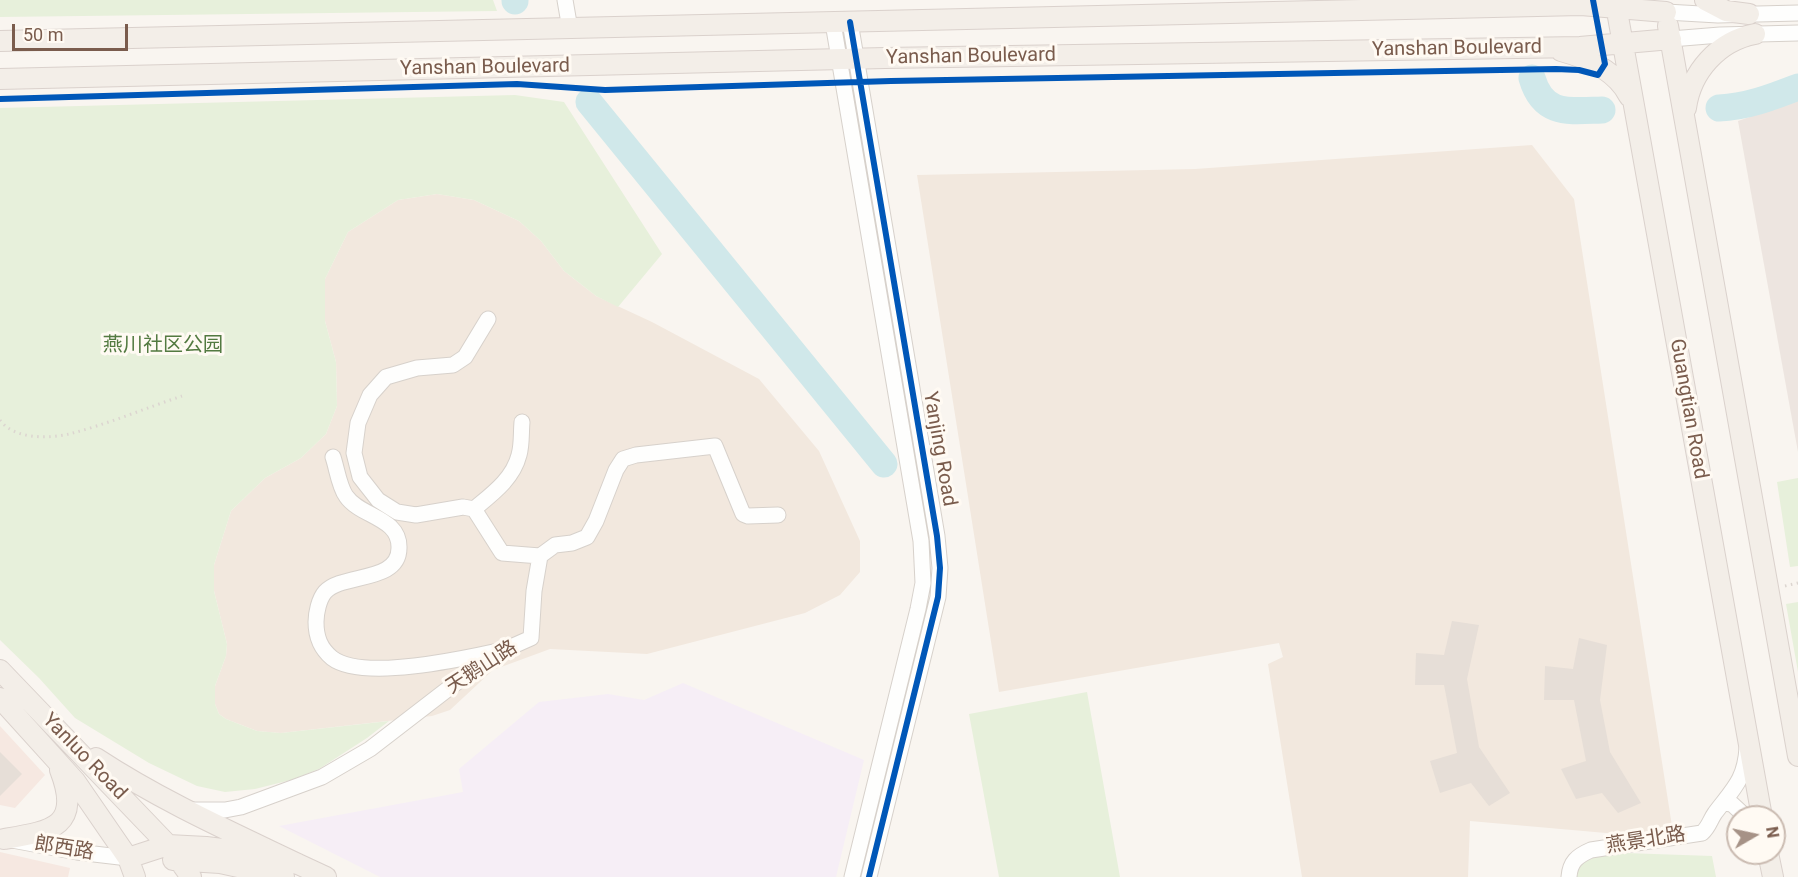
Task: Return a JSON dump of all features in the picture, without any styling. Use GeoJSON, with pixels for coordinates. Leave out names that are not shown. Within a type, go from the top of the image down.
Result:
{"type":"FeatureCollection","features":[{"type":"Feature","properties":{"kind":"main road"},"geometry":{"type":"LineString","coordinates":[[1523,7],[1547,0]]}},
{"type":"Feature","properties":{"kind":"main road"},"geometry":{"type":"LineString","coordinates":[[1705,0],[1717,8],[1749,14]]}},
{"type":"Feature","properties":{"kind":"main road","name":"Yanshan Boulevard"},"geometry":{"type":"LineString","coordinates":[[0,41],[1615,4],[1665,6]]}},
{"type":"Feature","properties":{"kind":"main road","name":"Guangtian Road"},"geometry":{"type":"LineString","coordinates":[[1615,4],[1760,805]]}},
{"type":"Feature","properties":{"kind":"main road"},"geometry":{"type":"LineString","coordinates":[[1665,6],[1798,756]]}},
{"type":"Feature","properties":{"kind":"main road"},"geometry":{"type":"LineString","coordinates":[[1687,129],[1688,98],[1700,72],[1711,57],[1724,46],[1755,34]]}},
{"type":"Feature","properties":{"kind":"main road","name":"Yanshan Boulevard"},"geometry":{"type":"LineString","coordinates":[[0,79],[847,59],[1543,47],[1671,39]]}},
{"type":"Feature","properties":{"kind":"main road"},"geometry":{"type":"LineString","coordinates":[[1543,47],[1578,56],[1609,72],[1623,86],[1634,111]]}},
{"type":"Feature","properties":{"kind":"main road","name":"Yanluo Road"},"geometry":{"type":"LineString","coordinates":[[0,670],[168,844],[186,869]]}},
{"type":"Feature","properties":{"kind":"main road","name":"Yanluo Road"},"geometry":{"type":"LineString","coordinates":[[0,698],[75,781],[128,858],[135,877]]}},
{"type":"Feature","properties":{"kind":"main road"},"geometry":{"type":"LineString","coordinates":[[64,736],[144,788],[291,870]]}},
{"type":"Feature","properties":{"kind":"main road"},"geometry":{"type":"LineString","coordinates":[[2,838],[49,829],[58,823],[66,812],[68,800],[66,784],[57,761]]}},
{"type":"Feature","properties":{"kind":"main road"},"geometry":{"type":"LineString","coordinates":[[128,858],[168,844],[254,853],[291,870]]}},
{"type":"Feature","properties":{"kind":"main road"},"geometry":{"type":"LineString","coordinates":[[128,858],[186,869],[220,863],[291,870],[326,877]]}},
{"type":"Feature","properties":{"kind":"street"},"geometry":{"type":"LineString","coordinates":[[565,0],[570,29]]}},
{"type":"Feature","properties":{"kind":"street","name":"Yanshan Boulevard"},"geometry":{"type":"LineString","coordinates":[[1665,6],[1718,15],[1798,13]]}},
{"type":"Feature","properties":{"kind":"street","name":"Yanjing Road"},"geometry":{"type":"LineString","coordinates":[[842,23],[921,541],[923,569],[918,609],[852,877]]}},
{"type":"Feature","properties":{"kind":"street","name":"Yanshan Boulevard"},"geometry":{"type":"LineString","coordinates":[[1671,39],[1798,33]]}},
{"type":"Feature","properties":{"kind":"street","name":"Yanjing Road"},"geometry":{"type":"LineString","coordinates":[[847,59],[937,536],[940,568],[938,597],[869,877]]}},
{"type":"Feature","properties":{"kind":"street"},"geometry":{"type":"LineString","coordinates":[[488,319],[465,357],[453,365],[417,368],[386,377],[370,395],[358,423],[354,453],[360,477],[378,500],[397,512],[416,515],[463,507],[474,509],[502,553],[540,556],[555,545],[572,543],[587,537],[623,459],[636,455],[715,446],[743,514],[748,516],[778,515]]}},
{"type":"Feature","properties":{"kind":"street"},"geometry":{"type":"LineString","coordinates":[[474,509],[500,487],[509,476],[519,456],[522,422]]}},
{"type":"Feature","properties":{"kind":"street"},"geometry":{"type":"LineString","coordinates":[[333,457],[346,496],[352,503],[388,525],[397,535],[399,550],[393,565],[378,573],[343,582],[325,592],[316,612],[316,632],[322,650],[337,662],[368,669],[461,660],[504,650]]}},
{"type":"Feature","properties":{"kind":"street","name":"天鹅山路"},"geometry":{"type":"LineString","coordinates":[[186,810],[225,810],[241,807],[322,777],[370,749],[453,685],[504,650],[531,638],[534,591],[540,556]]}},
{"type":"Feature","properties":{"kind":"street","name":"燕景北路"},"geometry":{"type":"LineString","coordinates":[[1569,877],[1570,866],[1578,855],[1591,850],[1701,832],[1708,827],[1713,815],[1737,784],[1746,756],[1748,739]]}},
{"type":"Feature","properties":{"kind":"street"},"geometry":{"type":"LineString","coordinates":[[1723,803],[1732,805]]}},
{"type":"Feature","properties":{"kind":"street","name":"郎西路"},"geometry":{"type":"LineString","coordinates":[[2,838],[77,852],[128,858]]}},
{"type":"Feature","properties":{"kind":"path"},"geometry":{"type":"LineString","coordinates":[[0,420],[5,428],[36,437],[67,435],[182,396]]}},
{"type":"Feature","properties":{"kind":"shaded area"},"geometry":{"type":"Polygon","coordinates":[[[1798,100],[1798,452],[1738,121],[1798,100]]]}},
{"type":"Feature","properties":{"kind":"shaded area"},"geometry":{"type":"Polygon","coordinates":[[[1532,145],[1574,199],[1674,839],[1470,821],[1468,877],[1302,877],[1268,664],[1283,657],[1279,643],[999,692],[917,175],[1195,169],[1532,145]]]}},
{"type":"Feature","properties":{"kind":"shaded area"},"geometry":{"type":"Polygon","coordinates":[[[437,194],[474,200],[519,221],[541,241],[564,271],[596,296],[652,322],[759,379],[819,451],[860,541],[860,572],[840,595],[805,613],[647,654],[550,649],[493,670],[450,710],[432,716],[281,733],[257,731],[219,714],[215,704],[215,686],[226,656],[227,644],[214,591],[214,565],[231,511],[265,478],[301,458],[326,434],[337,406],[336,362],[325,321],[325,279],[348,232],[398,200],[437,194]]]}},
{"type":"Feature","properties":{"kind":"shaded area"},"geometry":{"type":"Polygon","coordinates":[[[683,683],[864,760],[836,877],[380,877],[279,826],[463,792],[459,769],[539,702],[608,694],[644,700],[683,683]]]}},
{"type":"Feature","properties":{"kind":"shaded area"},"geometry":{"type":"Polygon","coordinates":[[[0,726],[45,775],[15,808],[0,805],[0,726]]]}},
{"type":"Feature","properties":{"kind":"shaded area"},"geometry":{"type":"Polygon","coordinates":[[[0,852],[70,868],[68,877],[0,877],[0,852]]]}},
{"type":"Feature","properties":{"kind":"green space"},"geometry":{"type":"Polygon","coordinates":[[[0,0],[493,0],[497,11],[0,17],[0,0]]]}},
{"type":"Feature","properties":{"kind":"green space","name":"燕川社区公园"},"geometry":{"type":"Polygon","coordinates":[[[515,95],[564,102],[662,254],[618,307],[596,296],[564,271],[541,241],[519,221],[474,200],[437,194],[398,200],[348,232],[325,279],[325,321],[336,362],[337,406],[326,434],[301,458],[265,478],[231,511],[214,565],[214,591],[227,644],[226,656],[215,686],[215,704],[219,714],[257,731],[281,733],[389,721],[319,769],[291,780],[255,789],[225,792],[197,786],[149,763],[75,718],[0,640],[0,108],[515,95]]]}},
{"type":"Feature","properties":{"kind":"green space"},"geometry":{"type":"Polygon","coordinates":[[[1798,478],[1798,566],[1790,567],[1777,482],[1798,478]]]}},
{"type":"Feature","properties":{"kind":"green space"},"geometry":{"type":"Polygon","coordinates":[[[1798,602],[1798,672],[1786,604],[1798,602]]]}},
{"type":"Feature","properties":{"kind":"green space"},"geometry":{"type":"Polygon","coordinates":[[[1087,692],[1120,877],[999,877],[969,714],[1087,692]]]}},
{"type":"Feature","properties":{"kind":"green space"},"geometry":{"type":"Polygon","coordinates":[[[1596,852],[1712,856],[1716,877],[1575,877],[1576,865],[1596,852]]]}},
{"type":"Feature","properties":{"kind":"building"},"geometry":{"type":"Polygon","coordinates":[[[1452,621],[1479,625],[1467,679],[1479,747],[1510,793],[1489,806],[1471,783],[1440,793],[1430,761],[1457,753],[1444,685],[1415,685],[1416,653],[1444,655],[1452,621]]]}},
{"type":"Feature","properties":{"kind":"building"},"geometry":{"type":"Polygon","coordinates":[[[1579,638],[1607,645],[1600,700],[1610,752],[1641,803],[1618,813],[1602,793],[1576,799],[1561,769],[1586,761],[1574,700],[1544,700],[1545,666],[1573,669],[1579,638]]]}},
{"type":"Feature","properties":{"kind":"building"},"geometry":{"type":"Polygon","coordinates":[[[0,752],[22,774],[0,796],[0,752]]]}},
{"type":"Feature","properties":{"kind":"waterway"},"geometry":{"type":"LineString","coordinates":[[1532,78],[1537,90],[1550,105],[1568,110],[1602,110]]}},
{"type":"Feature","properties":{"kind":"waterway"},"geometry":{"type":"LineString","coordinates":[[1719,108],[1749,104],[1798,87]]}},
{"type":"Feature","properties":{"kind":"waterway"},"geometry":{"type":"LineString","coordinates":[[589,102],[884,464]]}},
{"type":"Feature","properties":{"kind":"cycle path"},"geometry":{"type":"LineString","coordinates":[[0,99],[517,84],[605,90],[891,81],[1556,69],[1579,70],[1598,75],[1605,64],[1593,0]]}},
{"type":"Feature","properties":{"kind":"cycle path"},"geometry":{"type":"LineString","coordinates":[[850,22],[937,536],[940,568],[938,597],[869,877]]}}]}
